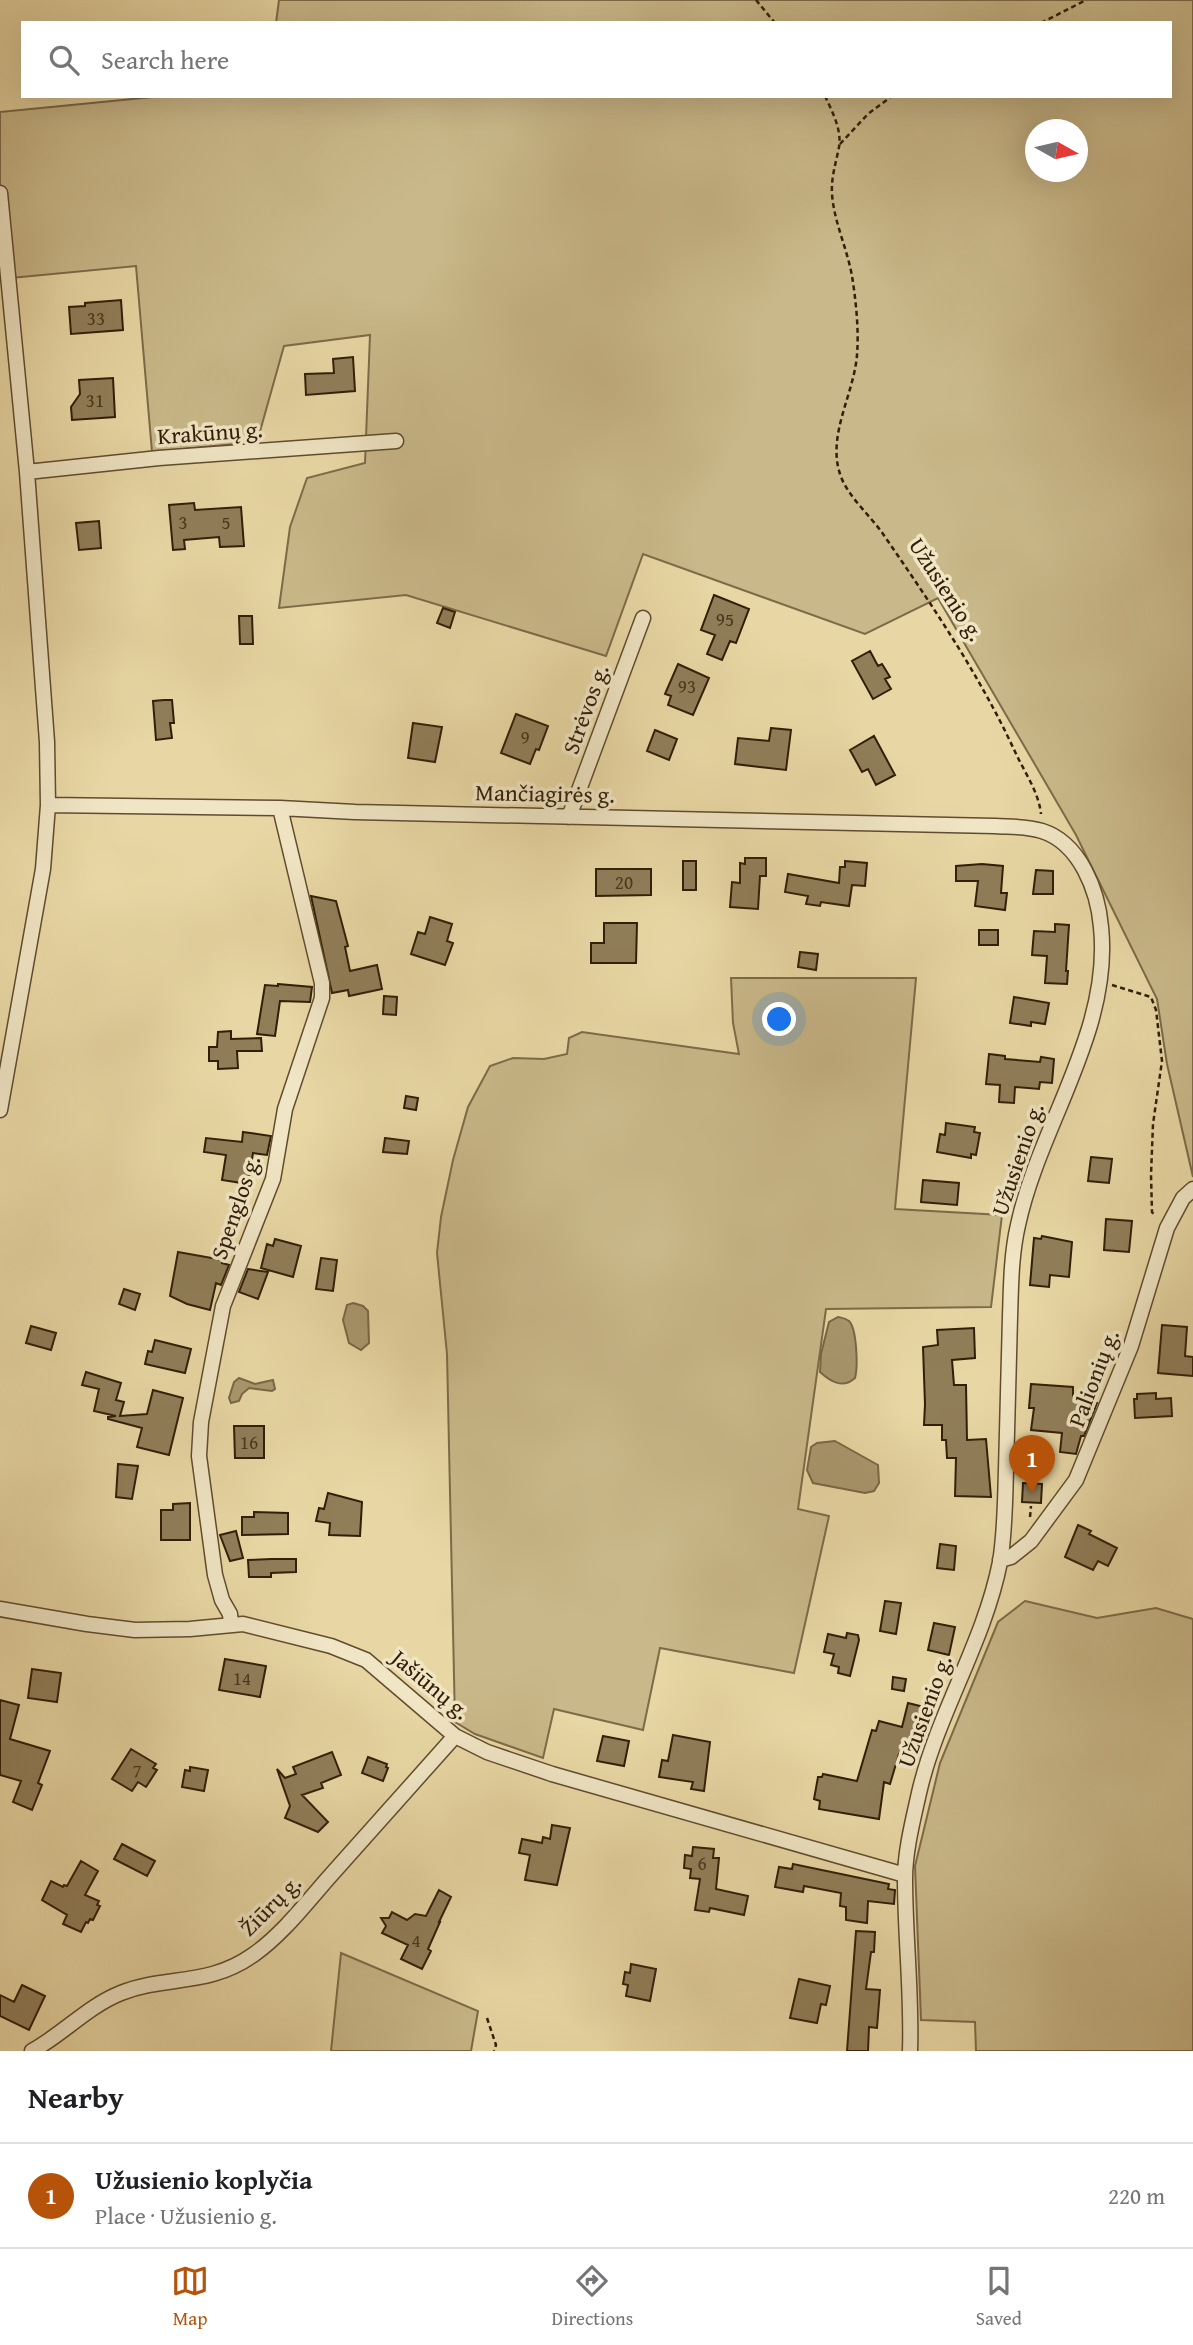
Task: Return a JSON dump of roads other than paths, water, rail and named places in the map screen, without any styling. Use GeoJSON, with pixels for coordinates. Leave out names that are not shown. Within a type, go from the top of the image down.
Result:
{"type":"FeatureCollection","features":[{"type":"Feature","properties":{"kind":"street"},"geometry":{"type":"LineString","coordinates":[[0,193],[27,472],[47,742],[48,805],[43,869],[0,1110]]}},
{"type":"Feature","properties":{"kind":"street","name":"Krakūnų g."},"geometry":{"type":"LineString","coordinates":[[27,472],[159,458],[396,441]]}},
{"type":"Feature","properties":{"kind":"street","name":"Strėvos g."},"geometry":{"type":"LineString","coordinates":[[569,817],[643,618]]}},
{"type":"Feature","properties":{"kind":"street","name":"Mančiagirės g."},"geometry":{"type":"LineString","coordinates":[[48,805],[279,808],[995,826],[1040,830]]}},
{"type":"Feature","properties":{"kind":"street","name":"Spenglos g."},"geometry":{"type":"LineString","coordinates":[[231,1624],[230,1615],[218,1588],[213,1562],[199,1456],[201,1422],[223,1306],[273,1179],[285,1109],[322,998],[322,983],[279,808]]}},
{"type":"Feature","properties":{"kind":"street","name":"Užusienio g."},"geometry":{"type":"LineString","coordinates":[[910,2051],[905,1875],[914,1817],[928,1756],[990,1602],[1000,1560],[1005,1501],[1012,1276],[1017,1227],[1029,1181],[1081,1049],[1101,983],[1101,924],[1094,893],[1076,856],[1064,843],[1040,830]]}},
{"type":"Feature","properties":{"kind":"street","name":"Palionių g."},"geometry":{"type":"LineString","coordinates":[[1000,1560],[1011,1557],[1031,1541],[1076,1480],[1130,1346],[1167,1228],[1183,1198],[1193,1189]]}},
{"type":"Feature","properties":{"kind":"street","name":"Jašiūnų g."},"geometry":{"type":"LineString","coordinates":[[0,1609],[135,1630],[190,1629],[231,1624],[266,1628],[331,1646],[366,1660],[455,1736],[488,1752],[552,1774],[905,1875]]}},
{"type":"Feature","properties":{"kind":"street","name":"Žiūrų g."},"geometry":{"type":"LineString","coordinates":[[32,2051],[50,2041],[106,1999],[124,1992],[217,1974],[252,1955],[269,1942],[302,1908],[455,1736]]}},
{"type":"Feature","properties":{"kind":"place","name":"Užusienio koplyčia"},"geometry":{"type":"Point","coordinates":[1032,1493]}}]}
